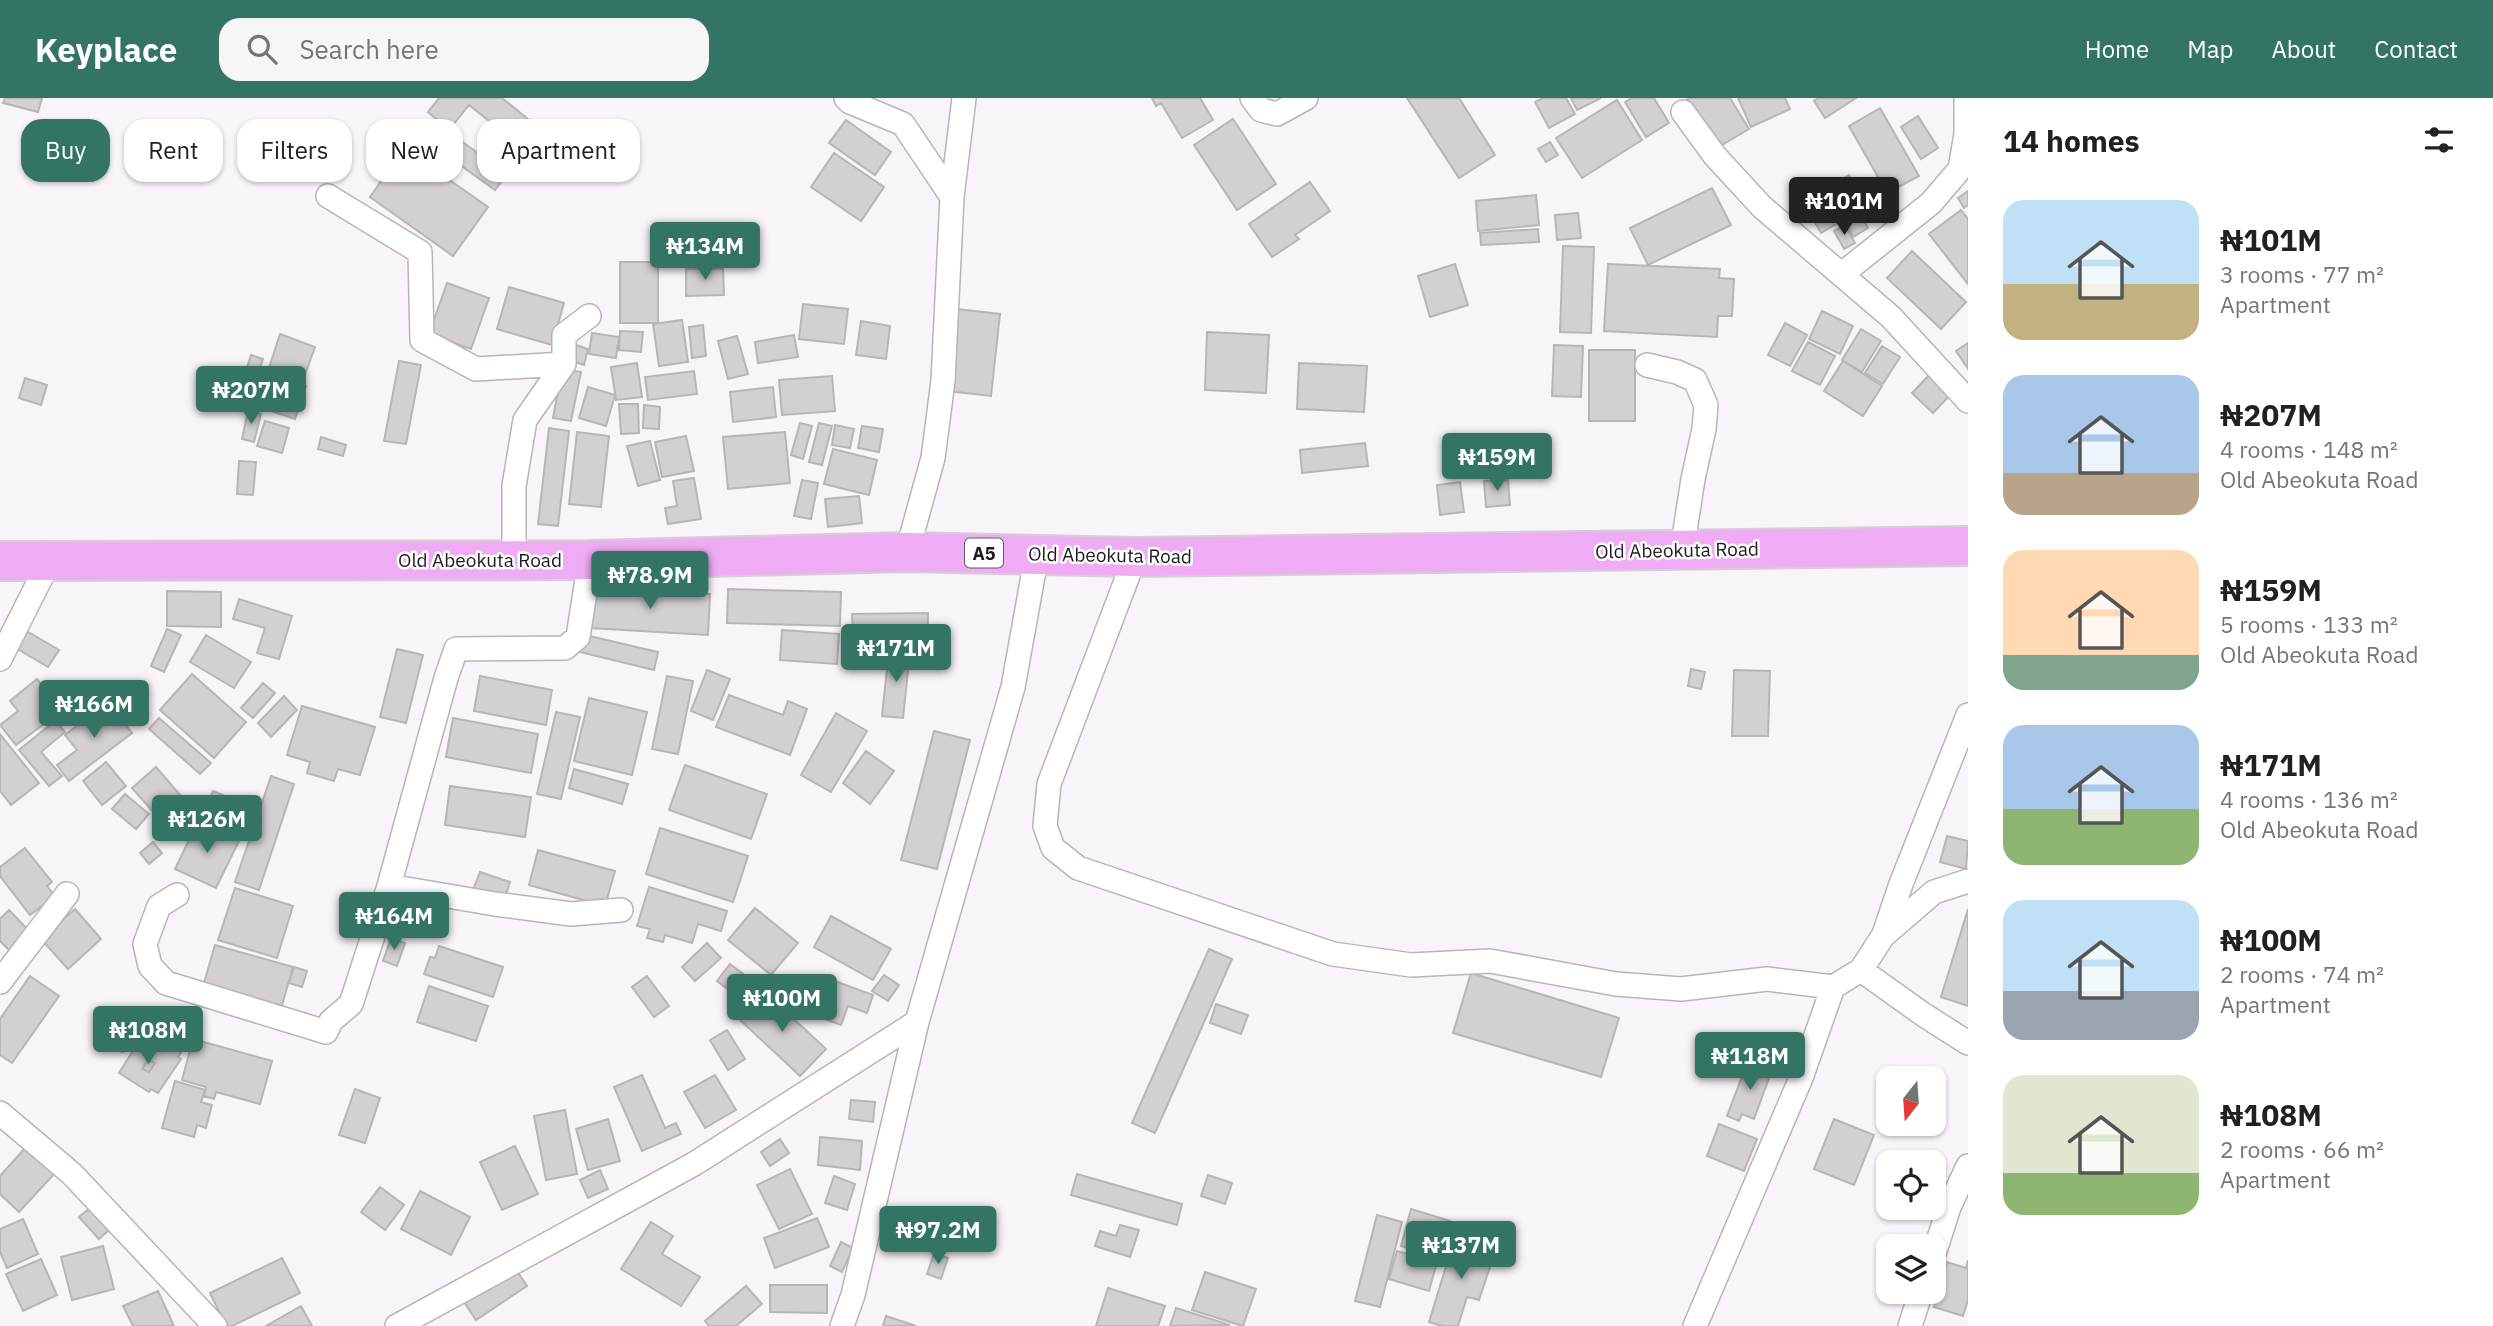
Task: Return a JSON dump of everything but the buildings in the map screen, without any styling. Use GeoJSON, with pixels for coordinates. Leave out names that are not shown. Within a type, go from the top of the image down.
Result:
{"type":"FeatureCollection","features":[{"type":"Feature","properties":{"kind":"highway","name":"Old Abeokuta Road"},"geometry":{"type":"LineString","coordinates":[[0,561],[590,560],[907,552],[1135,557],[1968,546]]}},
{"type":"Feature","properties":{"kind":"street"},"geometry":{"type":"LineString","coordinates":[[846,98],[903,124],[952,197]]}},
{"type":"Feature","properties":{"kind":"street"},"geometry":{"type":"LineString","coordinates":[[907,552],[933,458],[943,381],[952,197],[964,98]]}},
{"type":"Feature","properties":{"kind":"street"},"geometry":{"type":"LineString","coordinates":[[1252,98],[1261,110],[1276,114],[1307,98]]}},
{"type":"Feature","properties":{"kind":"street"},"geometry":{"type":"LineString","coordinates":[[1842,274],[1931,203],[1960,169],[1966,134],[1966,98]]}},
{"type":"Feature","properties":{"kind":"street"},"geometry":{"type":"LineString","coordinates":[[1683,112],[1714,156],[1762,207],[1891,317],[1968,401]]}},
{"type":"Feature","properties":{"kind":"street"},"geometry":{"type":"LineString","coordinates":[[328,196],[420,252],[422,340],[476,369],[564,364]]}},
{"type":"Feature","properties":{"kind":"street"},"geometry":{"type":"LineString","coordinates":[[514,560],[514,486],[524,420],[564,364],[564,335],[589,316]]}},
{"type":"Feature","properties":{"kind":"street"},"geometry":{"type":"LineString","coordinates":[[1647,365],[1696,380],[1706,405],[1682,550]]}},
{"type":"Feature","properties":{"kind":"street"},"geometry":{"type":"LineString","coordinates":[[842,1326],[853,1295],[917,1022],[1013,687],[1037,554]]}},
{"type":"Feature","properties":{"kind":"street"},"geometry":{"type":"LineString","coordinates":[[1135,557],[1049,784],[1045,826],[1053,848],[1078,868],[1333,954],[1411,965],[1490,961],[1616,984],[1681,989],[1767,979],[1833,987],[1861,970],[1883,936],[1968,715]]}},
{"type":"Feature","properties":{"kind":"street"},"geometry":{"type":"LineString","coordinates":[[177,895],[159,906],[145,944],[150,966],[166,983],[326,1031],[331,1021],[351,1004],[389,886],[456,649],[565,648],[578,637],[590,560]]}},
{"type":"Feature","properties":{"kind":"street"},"geometry":{"type":"LineString","coordinates":[[0,659],[49,562]]}},
{"type":"Feature","properties":{"kind":"street"},"geometry":{"type":"LineString","coordinates":[[1883,936],[1934,892],[1968,881]]}},
{"type":"Feature","properties":{"kind":"street"},"geometry":{"type":"LineString","coordinates":[[389,886],[571,914],[621,910]]}},
{"type":"Feature","properties":{"kind":"street"},"geometry":{"type":"LineString","coordinates":[[0,982],[67,894]]}},
{"type":"Feature","properties":{"kind":"street"},"geometry":{"type":"LineString","coordinates":[[1861,970],[1968,1043]]}},
{"type":"Feature","properties":{"kind":"street"},"geometry":{"type":"LineString","coordinates":[[1695,1326],[1801,1078],[1833,987]]}},
{"type":"Feature","properties":{"kind":"street"},"geometry":{"type":"LineString","coordinates":[[397,1326],[694,1164],[917,1022]]}},
{"type":"Feature","properties":{"kind":"street"},"geometry":{"type":"LineString","coordinates":[[0,1113],[72,1174],[215,1326]]}},
{"type":"Feature","properties":{"kind":"street"},"geometry":{"type":"LineString","coordinates":[[1940,1234],[1949,1207],[1968,1167]]}},
{"type":"Feature","properties":{"kind":"street"},"geometry":{"type":"LineString","coordinates":[[1910,1326],[1917,1304]]}}]}
